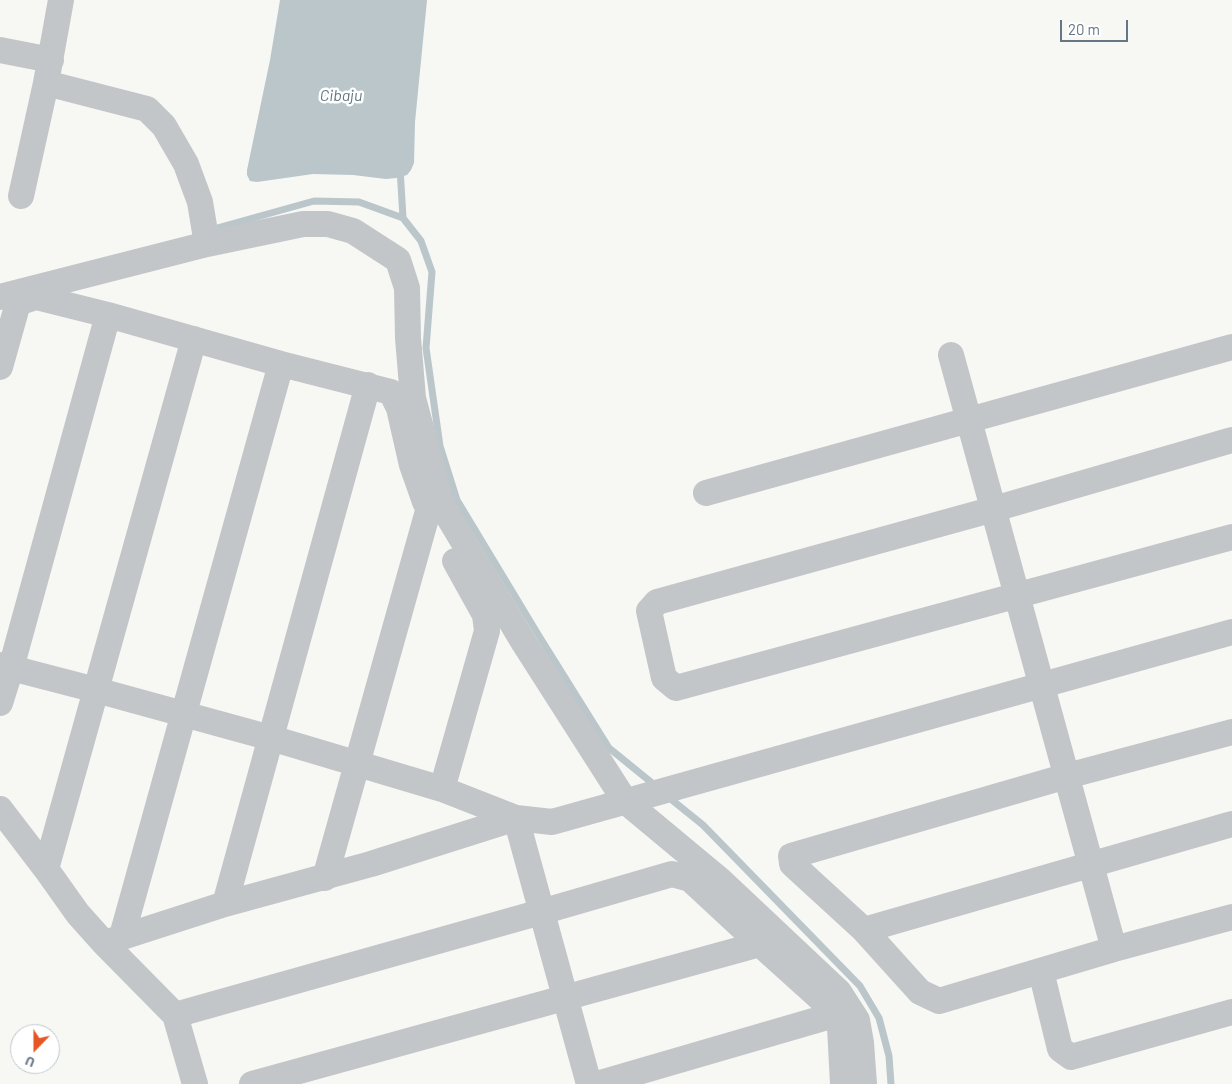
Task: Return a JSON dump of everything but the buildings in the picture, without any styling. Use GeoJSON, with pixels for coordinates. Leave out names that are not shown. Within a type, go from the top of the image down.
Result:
{"type":"FeatureCollection","features":[{"type":"Feature","properties":{"kind":"street"},"geometry":{"type":"LineString","coordinates":[[21,196],[61,0]]}},
{"type":"Feature","properties":{"kind":"street"},"geometry":{"type":"LineString","coordinates":[[0,50],[48,71],[147,109],[164,126],[186,164],[200,202],[206,244]]}},
{"type":"Feature","properties":{"kind":"street"},"geometry":{"type":"LineString","coordinates":[[6,303],[206,244],[303,224],[328,224],[353,231],[398,260],[407,288],[408,338],[414,398],[442,506],[524,643],[633,799],[839,992],[857,1020],[861,1042],[864,1084]]}},
{"type":"Feature","properties":{"kind":"street"},"geometry":{"type":"LineString","coordinates":[[6,303],[36,297],[391,392],[400,408],[412,465],[428,511],[484,616],[487,631],[442,789]]}},
{"type":"Feature","properties":{"kind":"street"},"geometry":{"type":"LineString","coordinates":[[0,367],[6,303]]}},
{"type":"Feature","properties":{"kind":"street"},"geometry":{"type":"LineString","coordinates":[[0,703],[5,667],[108,315]]}},
{"type":"Feature","properties":{"kind":"street"},"geometry":{"type":"LineString","coordinates":[[46,869],[194,339]]}},
{"type":"Feature","properties":{"kind":"street"},"geometry":{"type":"LineString","coordinates":[[706,493],[1232,347]]}},
{"type":"Feature","properties":{"kind":"street"},"geometry":{"type":"LineString","coordinates":[[951,355],[1114,949]]}},
{"type":"Feature","properties":{"kind":"street"},"geometry":{"type":"LineString","coordinates":[[113,939],[184,714],[282,364]]}},
{"type":"Feature","properties":{"kind":"street"},"geometry":{"type":"LineString","coordinates":[[225,904],[368,385]]}},
{"type":"Feature","properties":{"kind":"street"},"geometry":{"type":"LineString","coordinates":[[1232,440],[994,509],[657,602],[648,611],[664,678],[676,688],[1232,536]]}},
{"type":"Feature","properties":{"kind":"street"},"geometry":{"type":"LineString","coordinates":[[325,878],[428,511]]}},
{"type":"Feature","properties":{"kind":"street"},"geometry":{"type":"LineString","coordinates":[[5,667],[271,738],[442,789],[516,818],[552,822],[1232,632]]}},
{"type":"Feature","properties":{"kind":"street"},"geometry":{"type":"LineString","coordinates":[[1232,732],[1067,776],[791,856],[792,864],[864,930],[920,992],[939,1001],[1114,949],[1232,917]]}},
{"type":"Feature","properties":{"kind":"street"},"geometry":{"type":"LineString","coordinates":[[0,809],[78,914],[113,939],[176,1015],[195,1084]]}},
{"type":"Feature","properties":{"kind":"street"},"geometry":{"type":"LineString","coordinates":[[113,939],[225,904],[325,878],[516,818]]}},
{"type":"Feature","properties":{"kind":"street"},"geometry":{"type":"LineString","coordinates":[[516,818],[589,1084]]}},
{"type":"Feature","properties":{"kind":"street"},"geometry":{"type":"LineString","coordinates":[[864,930],[1232,824]]}},
{"type":"Feature","properties":{"kind":"street"},"geometry":{"type":"LineString","coordinates":[[176,1015],[672,874],[690,879],[823,1001],[834,1015],[840,1028],[843,1084]]}},
{"type":"Feature","properties":{"kind":"street"},"geometry":{"type":"LineString","coordinates":[[252,1084],[760,944]]}},
{"type":"Feature","properties":{"kind":"street"},"geometry":{"type":"LineString","coordinates":[[1041,971],[1060,1049],[1071,1058],[1232,1012]]}},
{"type":"Feature","properties":{"kind":"street"},"geometry":{"type":"LineString","coordinates":[[597,1084],[834,1015]]}},
{"type":"Feature","properties":{"kind":"water","name":"Cibaju"},"geometry":{"type":"Polygon","coordinates":[[[280,0],[427,0],[415,122],[414,163],[407,175],[386,179],[353,175],[313,174],[257,182],[250,181],[247,170],[270,60],[280,0]]]}},
{"type":"Feature","properties":{"kind":"waterway"},"geometry":{"type":"LineString","coordinates":[[400,168],[403,218]]}},
{"type":"Feature","properties":{"kind":"waterway"},"geometry":{"type":"LineString","coordinates":[[210,230],[314,201],[359,202],[403,218],[421,241],[432,272],[426,348],[440,446],[457,500],[609,748],[657,787]]}},
{"type":"Feature","properties":{"kind":"waterway"},"geometry":{"type":"LineString","coordinates":[[667,796],[703,825],[860,986],[879,1018],[889,1056],[891,1084]]}}]}
